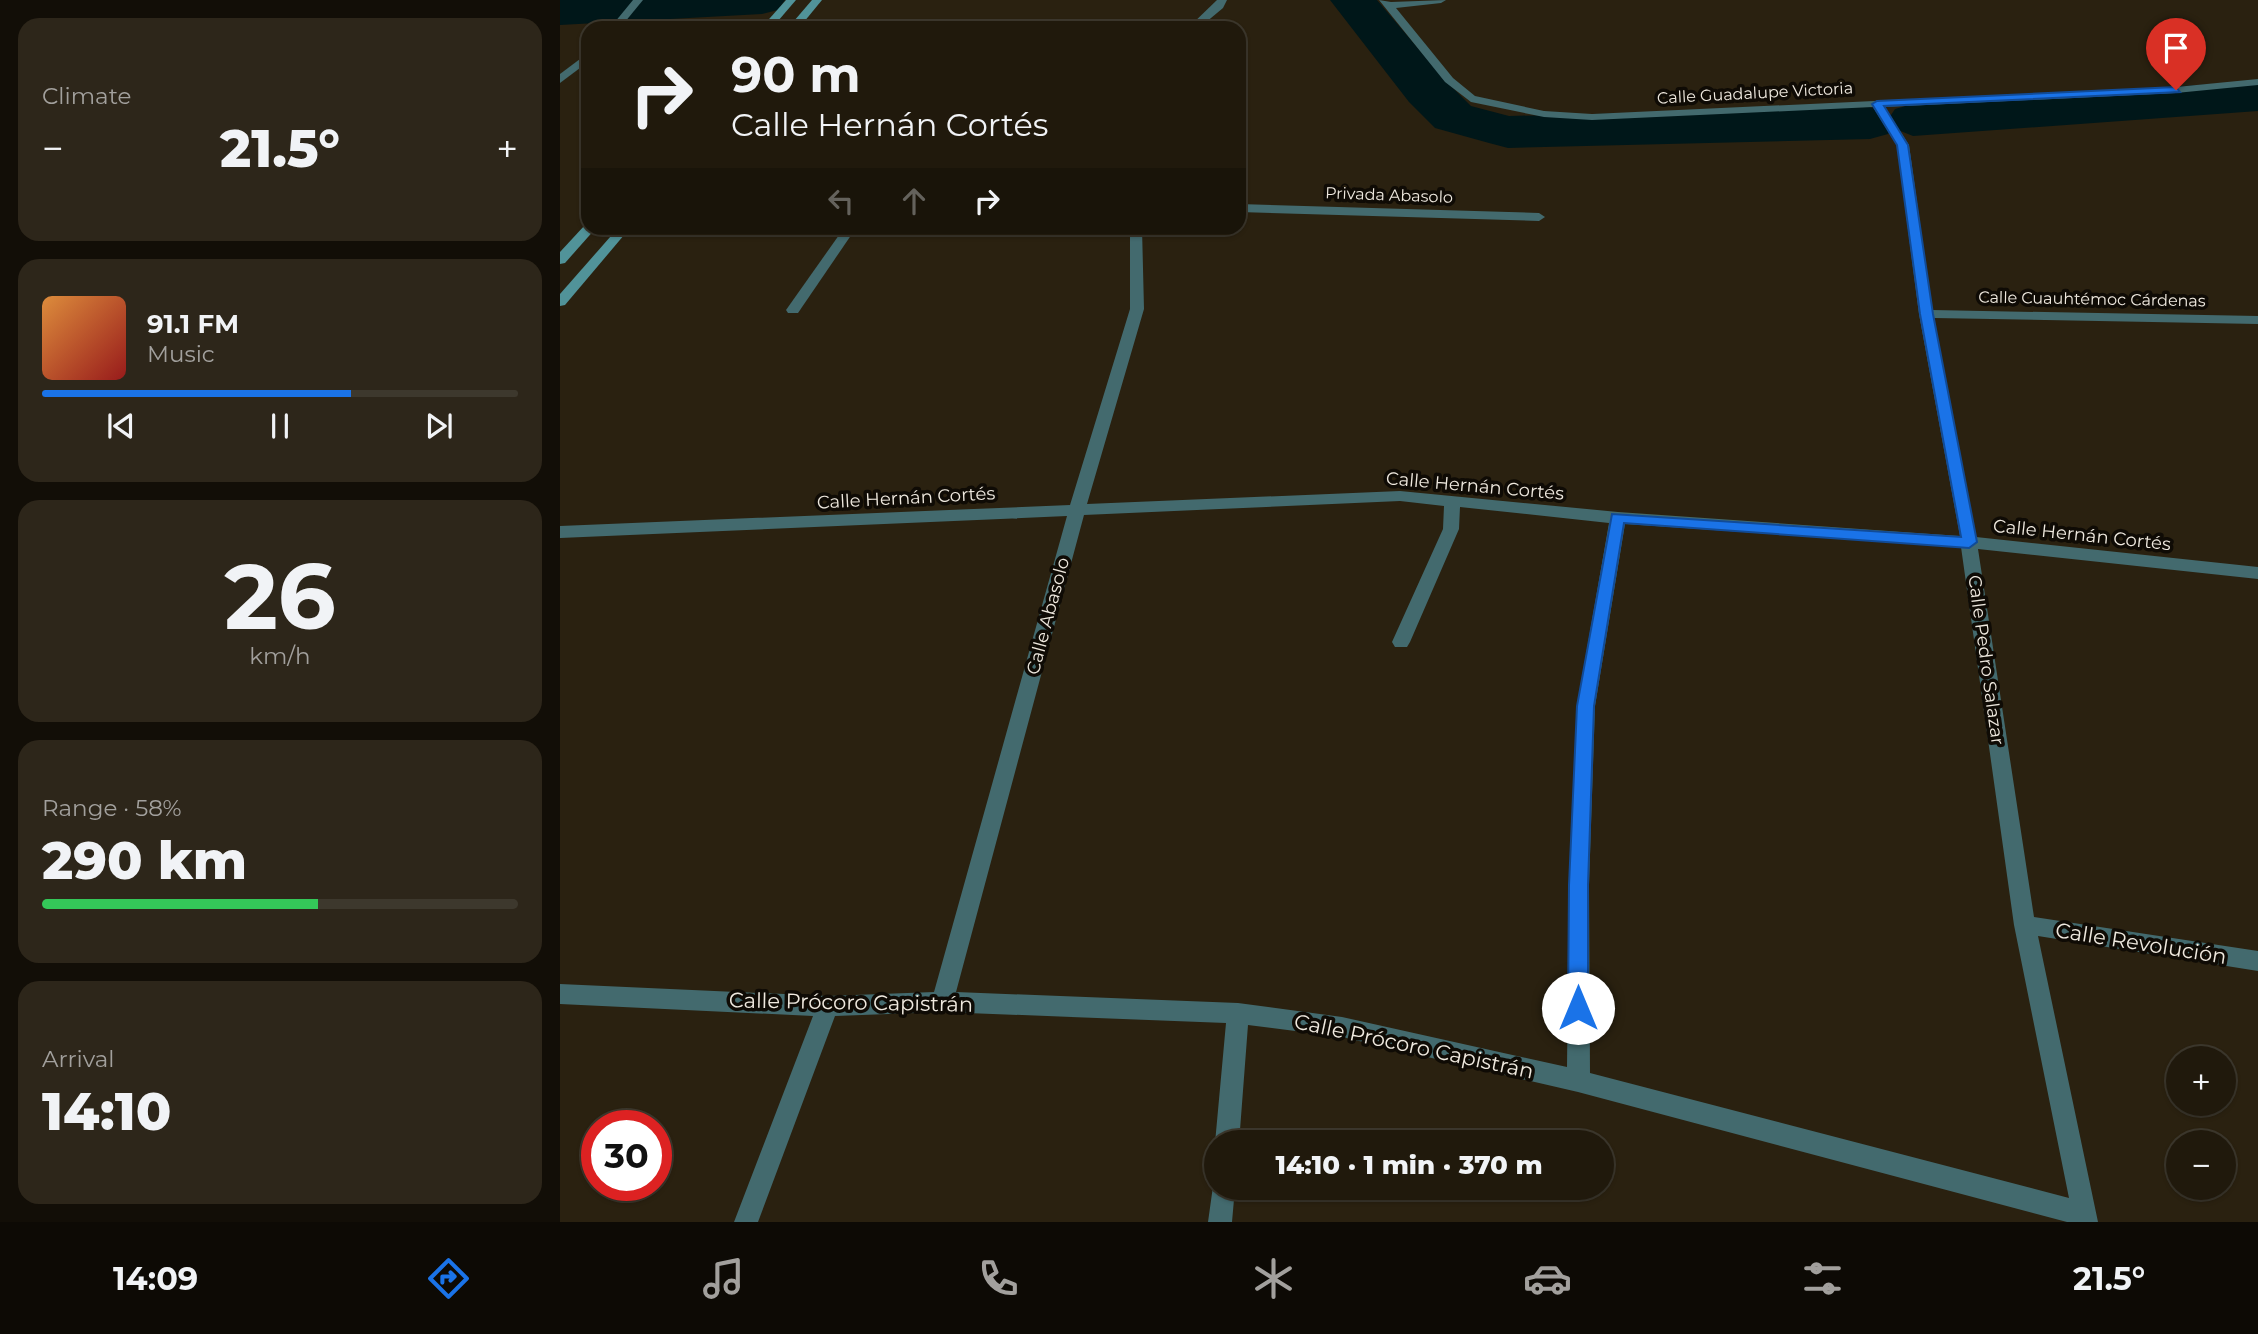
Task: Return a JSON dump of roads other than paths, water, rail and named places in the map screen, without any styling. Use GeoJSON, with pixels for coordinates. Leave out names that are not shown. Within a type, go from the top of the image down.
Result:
{"type":"FeatureCollection","features":[{"type":"Feature","properties":{"kind":"main road"},"geometry":{"type":"LineString","coordinates":[[772,21],[791,0]]}},
{"type":"Feature","properties":{"kind":"main road"},"geometry":{"type":"LineString","coordinates":[[799,21],[817,0]]}},
{"type":"Feature","properties":{"kind":"main road"},"geometry":{"type":"LineString","coordinates":[[560,260],[583,235]]}},
{"type":"Feature","properties":{"kind":"main road"},"geometry":{"type":"LineString","coordinates":[[560,302],[618,235]]}},
{"type":"Feature","properties":{"kind":"street"},"geometry":{"type":"LineString","coordinates":[[621,21],[638,0]]}},
{"type":"Feature","properties":{"kind":"street"},"geometry":{"type":"LineString","coordinates":[[1388,3],[1441,0]]}},
{"type":"Feature","properties":{"kind":"street"},"geometry":{"type":"LineString","coordinates":[[1201,21],[1220,3]]}},
{"type":"Feature","properties":{"kind":"street","name":"Calle Guadalupe Victoria"},"geometry":{"type":"LineString","coordinates":[[1388,3],[1449,80],[1471,99],[1506,108],[1592,117],[2176,90],[2258,82]]}},
{"type":"Feature","properties":{"kind":"street"},"geometry":{"type":"LineString","coordinates":[[560,58],[581,57]]}},
{"type":"Feature","properties":{"kind":"street"},"geometry":{"type":"LineString","coordinates":[[560,80],[581,62]]}},
{"type":"Feature","properties":{"kind":"street","name":"Calle Pedro Salazar"},"geometry":{"type":"LineString","coordinates":[[1877,104],[1903,145],[1926,314],[1969,542],[2025,925],[2085,1218]]}},
{"type":"Feature","properties":{"kind":"street","name":"Privada Abasolo"},"geometry":{"type":"LineString","coordinates":[[1246,208],[1539,217]]}},
{"type":"Feature","properties":{"kind":"street"},"geometry":{"type":"LineString","coordinates":[[793,310],[845,235]]}},
{"type":"Feature","properties":{"kind":"street","name":"Calle Abasolo"},"geometry":{"type":"LineString","coordinates":[[942,1002],[1077,509],[1137,309],[1136,235]]}},
{"type":"Feature","properties":{"kind":"street","name":"Calle Cuauhtémoc Cárdenas"},"geometry":{"type":"LineString","coordinates":[[1926,314],[2258,320]]}},
{"type":"Feature","properties":{"kind":"street","name":"Calle Hernán Cortés"},"geometry":{"type":"LineString","coordinates":[[560,533],[1400,496],[1618,518],[1969,542],[2258,573]]}},
{"type":"Feature","properties":{"kind":"street"},"geometry":{"type":"LineString","coordinates":[[1401,642],[1451,529],[1452,502]]}},
{"type":"Feature","properties":{"kind":"street"},"geometry":{"type":"LineString","coordinates":[[1578,1082],[1579,885],[1586,706],[1618,518]]}},
{"type":"Feature","properties":{"kind":"street","name":"Calle Revolución"},"geometry":{"type":"LineString","coordinates":[[2025,925],[2258,961]]}},
{"type":"Feature","properties":{"kind":"street","name":"Calle Prócoro Capistrán"},"geometry":{"type":"LineString","coordinates":[[560,994],[828,1006],[942,1002],[1238,1013],[1342,1027],[1578,1082],[2085,1218]]}},
{"type":"Feature","properties":{"kind":"street"},"geometry":{"type":"LineString","coordinates":[[746,1222],[828,1006]]}},
{"type":"Feature","properties":{"kind":"street"},"geometry":{"type":"LineString","coordinates":[[1228,1130],[1238,1013]]}},
{"type":"Feature","properties":{"kind":"street"},"geometry":{"type":"LineString","coordinates":[[1220,1222],[1222,1200]]}},
{"type":"Feature","properties":{"kind":"waterway"},"geometry":{"type":"LineString","coordinates":[[560,11],[762,0]]}},
{"type":"Feature","properties":{"kind":"waterway"},"geometry":{"type":"LineString","coordinates":[[1353,0],[1427,91],[1453,117],[1508,132],[1870,123]]}},
{"type":"Feature","properties":{"kind":"waterway"},"geometry":{"type":"LineString","coordinates":[[1913,120],[2258,96]]}}]}
